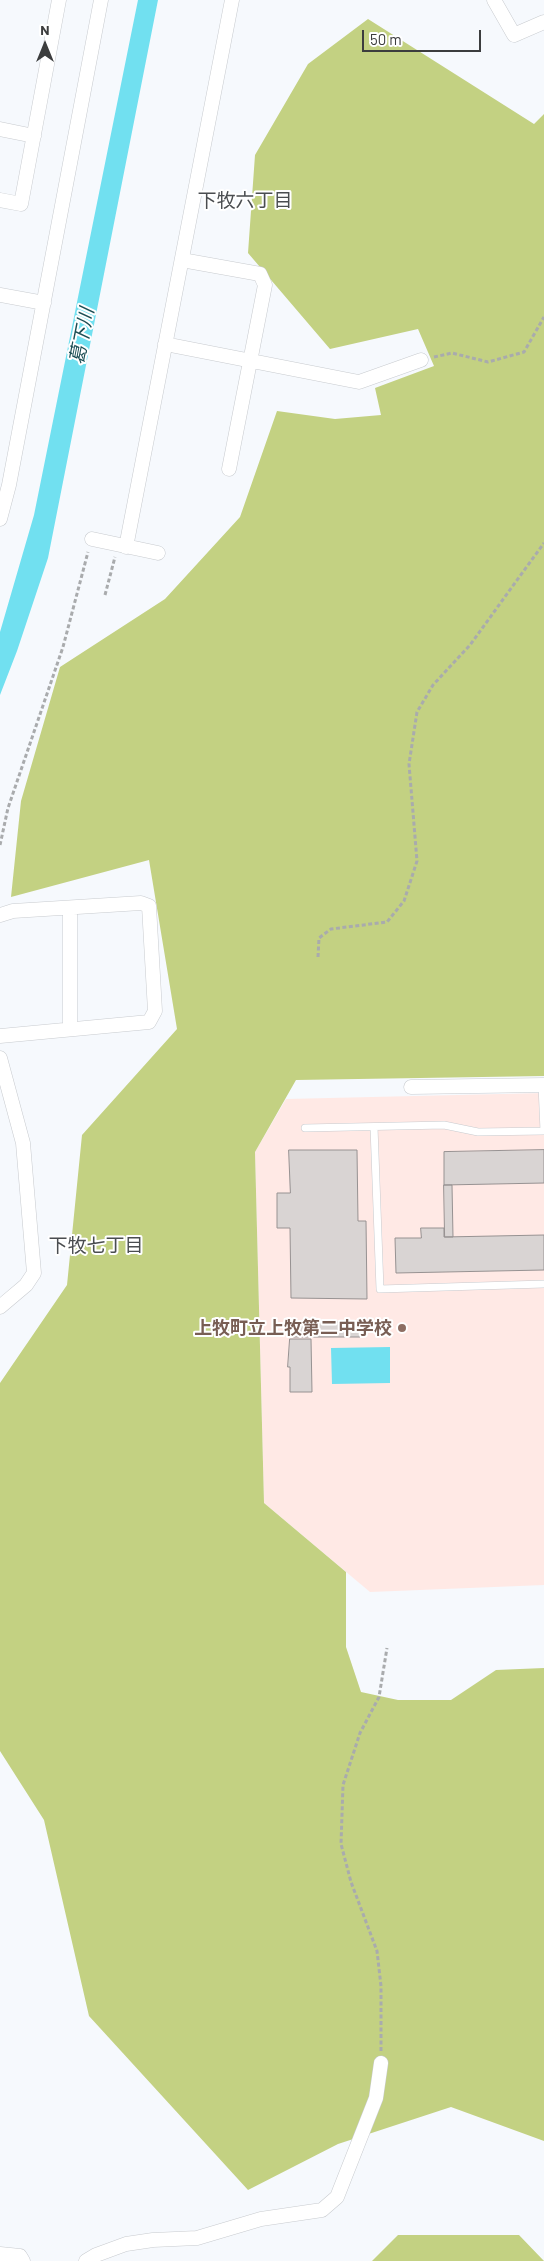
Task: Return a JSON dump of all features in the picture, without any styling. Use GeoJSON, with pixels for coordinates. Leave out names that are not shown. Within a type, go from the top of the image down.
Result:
{"type":"FeatureCollection","features":[{"type":"Feature","properties":{"kind":"street"},"geometry":{"type":"LineString","coordinates":[[0,200],[21,204],[59,0]]}},
{"type":"Feature","properties":{"kind":"street"},"geometry":{"type":"LineString","coordinates":[[0,519],[9,486],[101,0]]}},
{"type":"Feature","properties":{"kind":"street"},"geometry":{"type":"LineString","coordinates":[[122,546],[166,344],[232,0]]}},
{"type":"Feature","properties":{"kind":"street"},"geometry":{"type":"LineString","coordinates":[[494,0],[514,35],[544,22]]}},
{"type":"Feature","properties":{"kind":"street"},"geometry":{"type":"LineString","coordinates":[[0,129],[34,136]]}},
{"type":"Feature","properties":{"kind":"street"},"geometry":{"type":"LineString","coordinates":[[182,260],[260,274],[265,285],[229,469]]}},
{"type":"Feature","properties":{"kind":"street"},"geometry":{"type":"LineString","coordinates":[[0,296],[44,303]]}},
{"type":"Feature","properties":{"kind":"street"},"geometry":{"type":"LineString","coordinates":[[166,344],[359,382],[421,360]]}},
{"type":"Feature","properties":{"kind":"street"},"geometry":{"type":"LineString","coordinates":[[92,539],[158,553]]}},
{"type":"Feature","properties":{"kind":"street"},"geometry":{"type":"LineString","coordinates":[[0,915],[13,911],[141,903],[149,906],[156,1011],[149,1022],[0,1036]]}},
{"type":"Feature","properties":{"kind":"street"},"geometry":{"type":"LineString","coordinates":[[70,908],[70,1029]]}},
{"type":"Feature","properties":{"kind":"street"},"geometry":{"type":"LineString","coordinates":[[0,1058],[23,1143],[34,1273],[26,1285],[0,1307]]}},
{"type":"Feature","properties":{"kind":"street"},"geometry":{"type":"LineString","coordinates":[[411,1087],[543,1085]]}},
{"type":"Feature","properties":{"kind":"street"},"geometry":{"type":"LineString","coordinates":[[86,2261],[96,2255],[126,2244],[153,2240],[197,2238],[261,2219],[322,2210],[337,2197],[376,2098],[381,2063]]}},
{"type":"Feature","properties":{"kind":"street"},"geometry":{"type":"LineString","coordinates":[[0,2254],[20,2256],[23,2261]]}},
{"type":"Feature","properties":{"kind":"lane"},"geometry":{"type":"LineString","coordinates":[[305,1128],[444,1125],[478,1132],[544,1131],[543,1085]]}},
{"type":"Feature","properties":{"kind":"lane"},"geometry":{"type":"LineString","coordinates":[[374,1127],[380,1289],[544,1284]]}},
{"type":"Feature","properties":{"kind":"path"},"geometry":{"type":"LineString","coordinates":[[421,360],[452,353],[488,362],[524,352],[544,317]]}},
{"type":"Feature","properties":{"kind":"path"},"geometry":{"type":"LineString","coordinates":[[0,846],[8,808],[63,647],[92,539]]}},
{"type":"Feature","properties":{"kind":"path"},"geometry":{"type":"LineString","coordinates":[[318,957],[319,938],[330,929],[387,922],[404,901],[417,861],[409,764],[416,712],[433,685],[470,645],[544,543]]}},
{"type":"Feature","properties":{"kind":"path"},"geometry":{"type":"LineString","coordinates":[[105,596],[122,546]]}},
{"type":"Feature","properties":{"kind":"path"},"geometry":{"type":"LineString","coordinates":[[381,2063],[381,1986],[377,1951],[351,1882],[341,1844],[343,1785],[360,1733],[379,1697],[387,1648]]}},
{"type":"Feature","properties":{"kind":"shaded area","name":"上牧町立上牧第二中学校"},"geometry":{"type":"Polygon","coordinates":[[[544,1093],[544,1585],[370,1592],[264,1503],[255,1152],[286,1099],[544,1093]]]}},
{"type":"Feature","properties":{"kind":"green space"},"geometry":{"type":"Polygon","coordinates":[[[368,19],[534,124],[544,114],[544,1076],[296,1080],[255,1152],[264,1503],[346,1572],[346,1647],[361,1692],[398,1700],[451,1700],[496,1670],[544,1668],[544,2141],[451,2107],[338,2144],[248,2190],[89,2016],[44,1820],[0,1751],[0,1383],[67,1285],[82,1135],[177,1029],[149,860],[11,897],[21,801],[60,667],[165,599],[240,517],[277,411],[335,419],[381,415],[375,388],[434,366],[418,329],[330,349],[248,253],[255,155],[308,64],[368,19]]]}},
{"type":"Feature","properties":{"kind":"green space"},"geometry":{"type":"Polygon","coordinates":[[[398,2235],[519,2235],[544,2261],[372,2261],[398,2235]]]}},
{"type":"Feature","properties":{"kind":"water","name":"葛下川"},"geometry":{"type":"Polygon","coordinates":[[[138,0],[158,0],[48,558],[0,695],[0,632],[34,515],[138,0]]]}},
{"type":"Feature","properties":{"kind":"water"},"geometry":{"type":"Polygon","coordinates":[[[390,1347],[390,1383],[332,1384],[331,1348],[390,1347]]]}},
{"type":"Feature","properties":{"kind":"building"},"geometry":{"type":"Polygon","coordinates":[[[289,1150],[357,1150],[358,1221],[366,1221],[367,1299],[291,1298],[290,1228],[277,1228],[277,1193],[290,1193],[289,1150]]]}},
{"type":"Feature","properties":{"kind":"building"},"geometry":{"type":"Polygon","coordinates":[[[544,1150],[544,1183],[444,1185],[444,1152],[544,1150]]]}},
{"type":"Feature","properties":{"kind":"building"},"geometry":{"type":"Polygon","coordinates":[[[444,1185],[452,1185],[453,1237],[445,1237],[444,1185]]]}},
{"type":"Feature","properties":{"kind":"building"},"geometry":{"type":"Polygon","coordinates":[[[421,1228],[444,1228],[444,1237],[544,1235],[544,1270],[396,1273],[395,1238],[421,1238],[421,1228]]]}},
{"type":"Feature","properties":{"kind":"building"},"geometry":{"type":"Polygon","coordinates":[[[292,1322],[360,1322],[360,1337],[292,1337],[292,1322]]]}},
{"type":"Feature","properties":{"kind":"building"},"geometry":{"type":"Polygon","coordinates":[[[290,1339],[311,1339],[312,1392],[290,1392],[290,1367],[288,1367],[290,1339]]]}},
{"type":"Feature","properties":{"kind":"place","name":"上牧町立上牧第二中学校"},"geometry":{"type":"Point","coordinates":[402,1328]}},
{"type":"Feature","properties":{"kind":"district","name":"下牧六丁目"},"geometry":{"type":"Point","coordinates":[245,201]}},
{"type":"Feature","properties":{"kind":"district","name":"下牧七丁目"},"geometry":{"type":"Point","coordinates":[96,1246]}}]}
